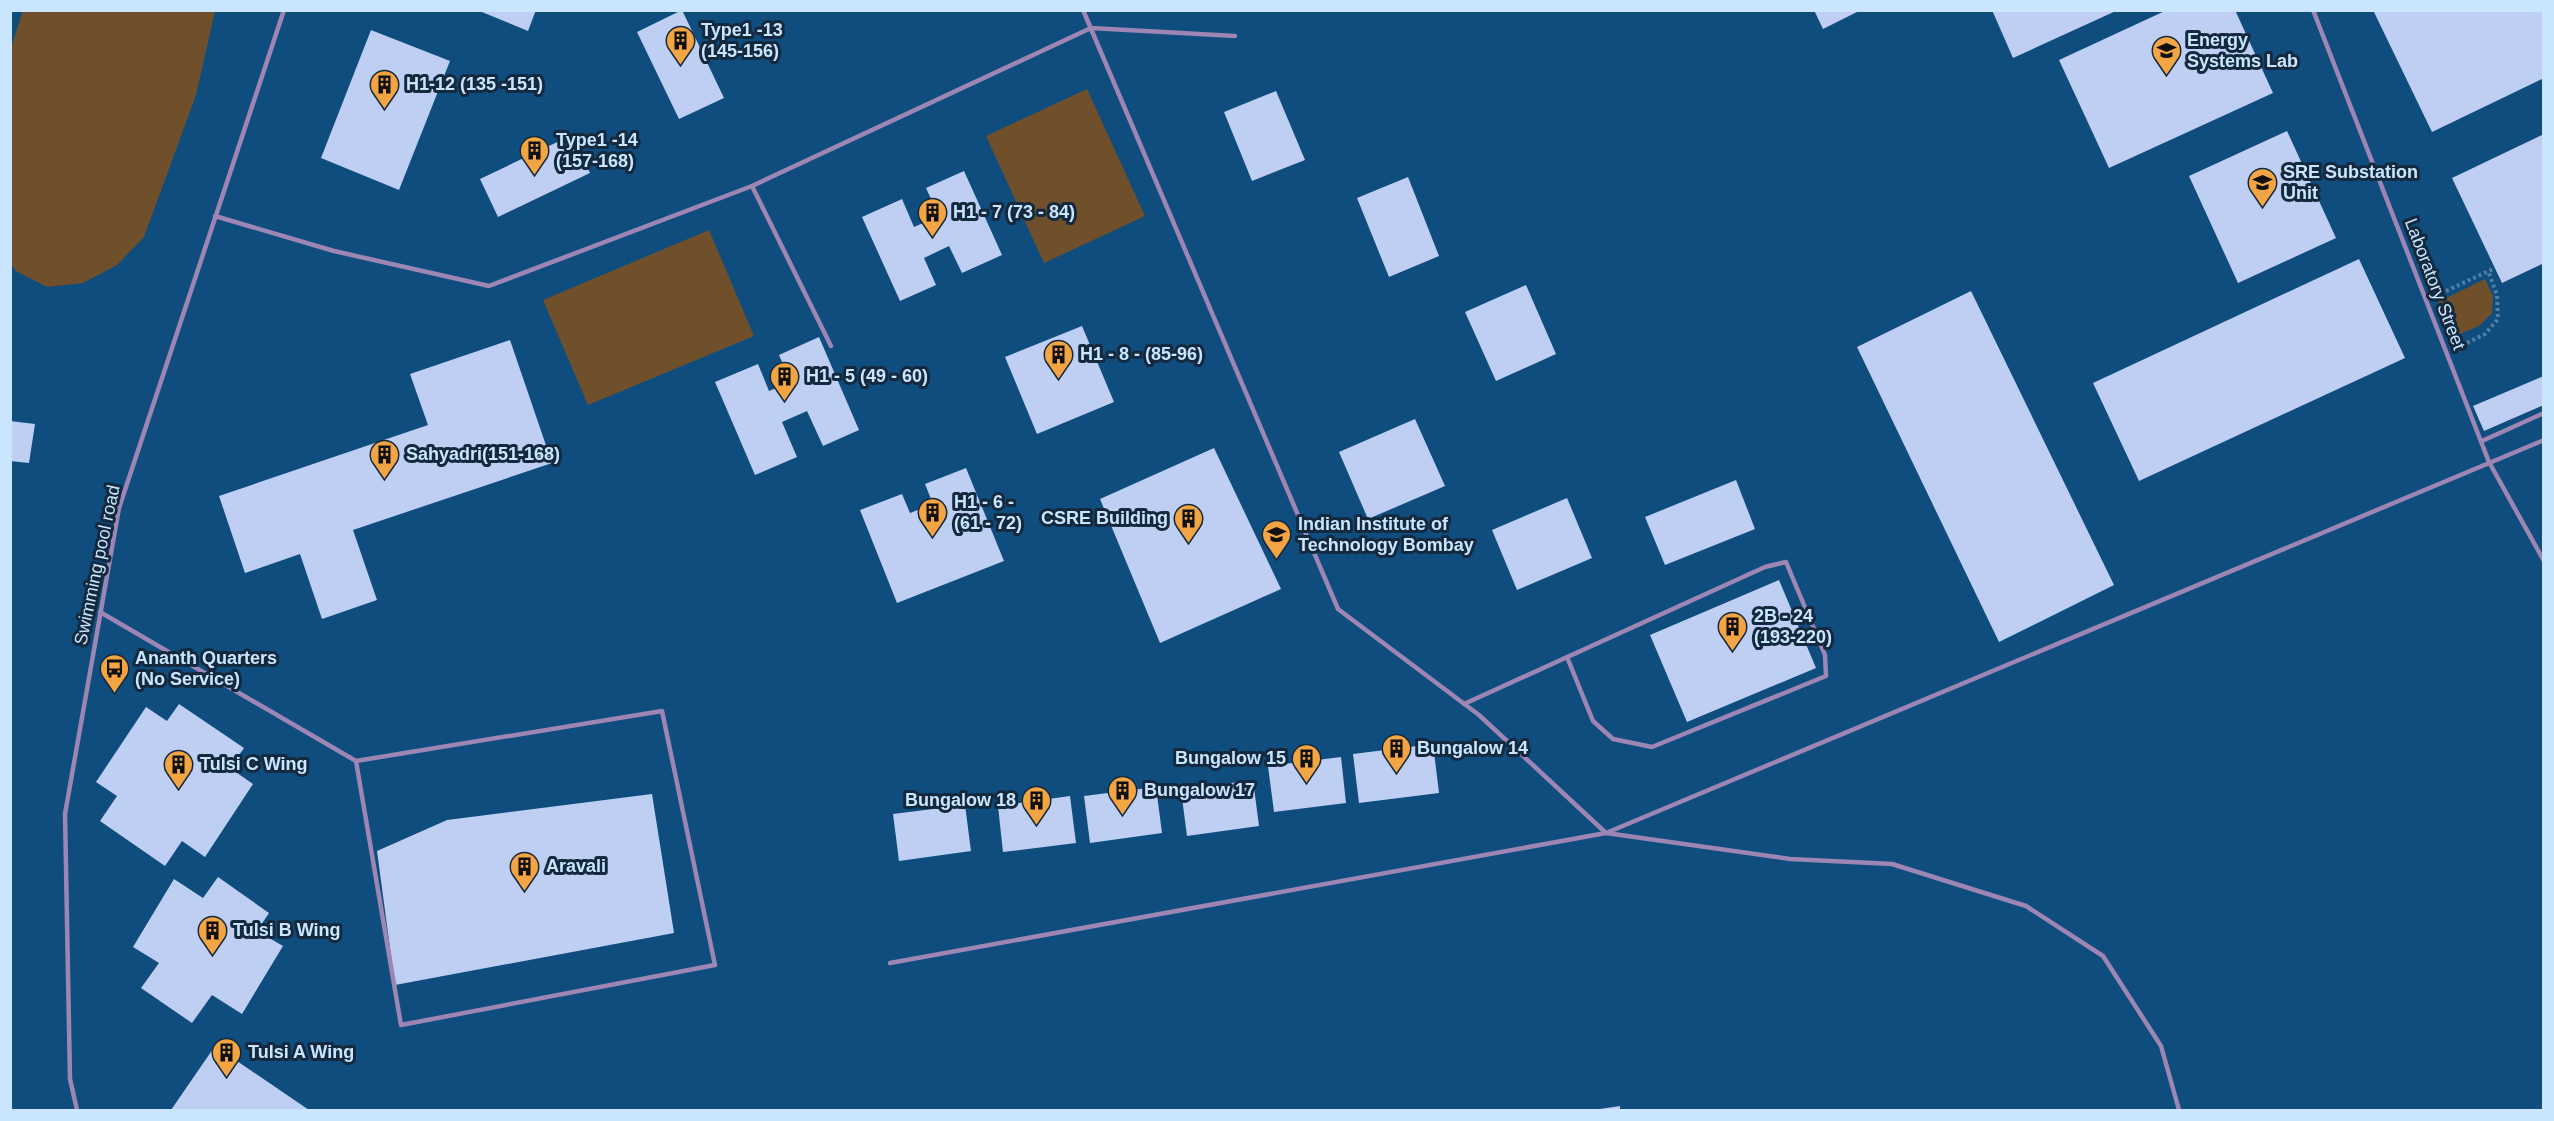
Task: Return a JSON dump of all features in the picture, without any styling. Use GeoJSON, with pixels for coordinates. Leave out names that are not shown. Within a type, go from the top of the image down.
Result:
{"type":"FeatureCollection","features":[{"type":"Feature","properties":{"kind":"lane","name":"Swimming pool road"},"geometry":{"type":"LineString","coordinates":[[76,1110],[70,1080],[65,814],[119,508],[284,10]]}},
{"type":"Feature","properties":{"kind":"lane"},"geometry":{"type":"LineString","coordinates":[[1083,10],[1338,609],[1464,704],[1606,833],[1790,859],[1892,864],[2025,906],[2103,956],[2161,1046],[2179,1110]]}},
{"type":"Feature","properties":{"kind":"lane","name":"Laboratory Street"},"geometry":{"type":"LineString","coordinates":[[2313,10],[2489,462],[2544,561]]}},
{"type":"Feature","properties":{"kind":"lane"},"geometry":{"type":"LineString","coordinates":[[215,216],[334,251],[489,286],[752,186],[1091,27],[1235,36]]}},
{"type":"Feature","properties":{"kind":"lane"},"geometry":{"type":"LineString","coordinates":[[752,186],[831,346]]}},
{"type":"Feature","properties":{"kind":"lane"},"geometry":{"type":"LineString","coordinates":[[2482,441],[2544,413]]}},
{"type":"Feature","properties":{"kind":"lane"},"geometry":{"type":"LineString","coordinates":[[890,963],[1606,833],[2544,440]]}},
{"type":"Feature","properties":{"kind":"lane"},"geometry":{"type":"LineString","coordinates":[[1464,704],[1567,657],[1765,567],[1786,561],[1825,655],[1826,676],[1652,747],[1612,739],[1593,721],[1567,657]]}},
{"type":"Feature","properties":{"kind":"lane"},"geometry":{"type":"LineString","coordinates":[[100,612],[356,761],[662,711],[715,966],[401,1025],[356,761]]}},
{"type":"Feature","properties":{"kind":"path"},"geometry":{"type":"LineString","coordinates":[[2465,282],[2495,268]]}},
{"type":"Feature","properties":{"kind":"path"},"geometry":{"type":"LineString","coordinates":[[2447,351],[2485,334],[2499,319],[2497,295],[2488,271]]}},
{"type":"Feature","properties":{"kind":"shaded area"},"geometry":{"type":"Polygon","coordinates":[[[23,10],[215,11],[196,95],[144,237],[117,265],[83,283],[47,287],[16,271],[11,264],[10,51],[23,10]]]}},
{"type":"Feature","properties":{"kind":"shaded area","name":"Indian Institute of Technology Bombay"},"geometry":{"type":"Polygon","coordinates":[[[11,11],[2543,11],[2543,1110],[11,1110],[11,11]]]}},
{"type":"Feature","properties":{"kind":"shaded area"},"geometry":{"type":"Polygon","coordinates":[[[1087,89],[1145,216],[1044,263],[986,136],[1087,89]]]}},
{"type":"Feature","properties":{"kind":"shaded area"},"geometry":{"type":"Polygon","coordinates":[[[709,230],[754,336],[588,405],[543,300],[709,230]]]}},
{"type":"Feature","properties":{"kind":"shaded area"},"geometry":{"type":"Polygon","coordinates":[[[2485,279],[2493,296],[2492,313],[2479,326],[2453,337],[2438,302],[2485,279]]]}},
{"type":"Feature","properties":{"kind":"building"},"geometry":{"type":"Polygon","coordinates":[[[477,10],[536,10],[528,31],[477,10]]]}},
{"type":"Feature","properties":{"kind":"building","name":"Type1 -13 (145-156)"},"geometry":{"type":"Polygon","coordinates":[[[682,10],[724,98],[679,119],[637,32],[682,10]]]}},
{"type":"Feature","properties":{"kind":"building"},"geometry":{"type":"Polygon","coordinates":[[[1814,10],[1861,10],[1823,29],[1814,10]]]}},
{"type":"Feature","properties":{"kind":"building"},"geometry":{"type":"Polygon","coordinates":[[[1992,10],[2118,10],[2013,58],[1992,10]]]}},
{"type":"Feature","properties":{"kind":"building","name":"Energy Systems Lab"},"geometry":{"type":"Polygon","coordinates":[[[2167,10],[2235,10],[2273,93],[2109,168],[2059,60],[2167,10]]]}},
{"type":"Feature","properties":{"kind":"building"},"geometry":{"type":"Polygon","coordinates":[[[2373,10],[2544,10],[2544,78],[2432,132],[2373,10]]]}},
{"type":"Feature","properties":{"kind":"building","name":"H1-12 (135 -151)"},"geometry":{"type":"Polygon","coordinates":[[[371,30],[450,61],[399,190],[321,158],[371,30]]]}},
{"type":"Feature","properties":{"kind":"building"},"geometry":{"type":"Polygon","coordinates":[[[1276,91],[1305,160],[1252,181],[1224,112],[1276,91]]]}},
{"type":"Feature","properties":{"kind":"building","name":"SRE Substation Unit"},"geometry":{"type":"Polygon","coordinates":[[[2287,131],[2336,238],[2238,283],[2189,176],[2287,131]]]}},
{"type":"Feature","properties":{"kind":"building"},"geometry":{"type":"Polygon","coordinates":[[[2544,134],[2544,263],[2502,283],[2452,178],[2544,134]]]}},
{"type":"Feature","properties":{"kind":"building","name":"Type1 -14 (157-168)"},"geometry":{"type":"Polygon","coordinates":[[[572,135],[590,173],[498,217],[480,179],[572,135]]]}},
{"type":"Feature","properties":{"kind":"building","name":"H1 - 7 (73 - 84)"},"geometry":{"type":"Polygon","coordinates":[[[964,171],[1002,255],[962,273],[949,246],[924,258],[936,285],[900,301],[862,217],[902,199],[914,227],[939,216],[926,188],[964,171]]]}},
{"type":"Feature","properties":{"kind":"building"},"geometry":{"type":"Polygon","coordinates":[[[1408,177],[1439,256],[1389,277],[1357,198],[1408,177]]]}},
{"type":"Feature","properties":{"kind":"building"},"geometry":{"type":"Polygon","coordinates":[[[2359,259],[2405,358],[2139,481],[2093,383],[2359,259]]]}},
{"type":"Feature","properties":{"kind":"building"},"geometry":{"type":"Polygon","coordinates":[[[1526,285],[1556,354],[1496,381],[1465,312],[1526,285]]]}},
{"type":"Feature","properties":{"kind":"building"},"geometry":{"type":"Polygon","coordinates":[[[1971,291],[2114,585],[1999,642],[1857,347],[1971,291]]]}},
{"type":"Feature","properties":{"kind":"building","name":"H1 - 8 - (85-96)"},"geometry":{"type":"Polygon","coordinates":[[[1082,326],[1114,402],[1037,434],[1005,357],[1082,326]]]}},
{"type":"Feature","properties":{"kind":"building","name":"H1 - 5 (49 - 60)"},"geometry":{"type":"Polygon","coordinates":[[[819,337],[859,430],[823,446],[807,411],[782,422],[797,457],[755,475],[715,382],[758,364],[769,391],[791,382],[779,355],[819,337]]]}},
{"type":"Feature","properties":{"kind":"building","name":"Sahyadri(151-168)"},"geometry":{"type":"Polygon","coordinates":[[[510,340],[552,463],[353,530],[377,600],[322,619],[300,554],[245,573],[219,496],[428,425],[410,374],[510,340]]]}},
{"type":"Feature","properties":{"kind":"building"},"geometry":{"type":"Polygon","coordinates":[[[2544,376],[2544,405],[2484,431],[2473,406],[2544,376]]]}},
{"type":"Feature","properties":{"kind":"building"},"geometry":{"type":"Polygon","coordinates":[[[1415,419],[1445,486],[1368,519],[1339,452],[1415,419]]]}},
{"type":"Feature","properties":{"kind":"building"},"geometry":{"type":"Polygon","coordinates":[[[10,421],[35,424],[29,463],[10,461],[10,421]]]}},
{"type":"Feature","properties":{"kind":"building","name":"CSRE Building"},"geometry":{"type":"Polygon","coordinates":[[[1214,448],[1281,589],[1160,643],[1100,499],[1214,448]]]}},
{"type":"Feature","properties":{"kind":"building","name":"H1 - 6 - (61 - 72)"},"geometry":{"type":"Polygon","coordinates":[[[966,468],[1004,561],[897,603],[860,510],[902,494],[910,513],[933,504],[925,484],[966,468]]]}},
{"type":"Feature","properties":{"kind":"building"},"geometry":{"type":"Polygon","coordinates":[[[1736,480],[1755,529],[1665,565],[1645,517],[1736,480]]]}},
{"type":"Feature","properties":{"kind":"building"},"geometry":{"type":"Polygon","coordinates":[[[1567,498],[1592,558],[1517,590],[1492,530],[1567,498]]]}},
{"type":"Feature","properties":{"kind":"building","name":"2B - 24 (193-220)"},"geometry":{"type":"Polygon","coordinates":[[[1779,580],[1816,668],[1687,722],[1650,635],[1779,580]]]}},
{"type":"Feature","properties":{"kind":"building","name":"Tulsi C Wing"},"geometry":{"type":"Polygon","coordinates":[[[179,704],[244,748],[230,768],[253,784],[205,857],[182,841],[165,866],[100,821],[117,796],[96,782],[146,707],[167,721],[179,704]]]}},
{"type":"Feature","properties":{"kind":"building","name":"Bungalow 14"},"geometry":{"type":"Polygon","coordinates":[[[1433,744],[1439,793],[1359,803],[1353,754],[1433,744]]]}},
{"type":"Feature","properties":{"kind":"building","name":"Bungalow 15"},"geometry":{"type":"Polygon","coordinates":[[[1341,757],[1346,803],[1274,812],[1268,766],[1341,757]]]}},
{"type":"Feature","properties":{"kind":"building"},"geometry":{"type":"Polygon","coordinates":[[[1253,780],[1259,826],[1187,836],[1181,790],[1253,780]]]}},
{"type":"Feature","properties":{"kind":"building","name":"Bungalow 17"},"geometry":{"type":"Polygon","coordinates":[[[1156,787],[1162,833],[1090,843],[1084,796],[1156,787]]]}},
{"type":"Feature","properties":{"kind":"building","name":"Aravali"},"geometry":{"type":"Polygon","coordinates":[[[652,794],[674,933],[395,985],[377,851],[447,820],[652,794]]]}},
{"type":"Feature","properties":{"kind":"building","name":"Bungalow 18"},"geometry":{"type":"Polygon","coordinates":[[[1070,796],[1076,843],[1003,852],[998,806],[1070,796]]]}},
{"type":"Feature","properties":{"kind":"building"},"geometry":{"type":"Polygon","coordinates":[[[965,805],[971,851],[899,861],[893,814],[965,805]]]}},
{"type":"Feature","properties":{"kind":"building","name":"Tulsi B Wing"},"geometry":{"type":"Polygon","coordinates":[[[218,877],[269,913],[257,931],[283,946],[242,1014],[212,995],[192,1023],[141,988],[159,963],[133,947],[174,879],[203,898],[218,877]]]}},
{"type":"Feature","properties":{"kind":"building","name":"Tulsi A Wing"},"geometry":{"type":"Polygon","coordinates":[[[215,1046],[309,1110],[171,1110],[215,1046]]]}},
{"type":"Feature","properties":{"kind":"building"},"geometry":{"type":"Polygon","coordinates":[[[1620,1106],[1620,1110],[1600,1110],[1600,1109],[1620,1106]]]}},
{"type":"Feature","properties":{"kind":"place","name":"Type1 -13 (145-156)"},"geometry":{"type":"Point","coordinates":[680,66]}},
{"type":"Feature","properties":{"kind":"place","name":"Energy Systems Lab"},"geometry":{"type":"Point","coordinates":[2166,76]}},
{"type":"Feature","properties":{"kind":"place","name":"H1-12 (135 -151)"},"geometry":{"type":"Point","coordinates":[385,110]}},
{"type":"Feature","properties":{"kind":"place","name":"Type1 -14 (157-168)"},"geometry":{"type":"Point","coordinates":[535,176]}},
{"type":"Feature","properties":{"kind":"place","name":"SRE Substation Unit"},"geometry":{"type":"Point","coordinates":[2262,208]}},
{"type":"Feature","properties":{"kind":"place","name":"H1 - 7 (73 - 84)"},"geometry":{"type":"Point","coordinates":[932,238]}},
{"type":"Feature","properties":{"kind":"place","name":"H1 - 8 - (85-96)"},"geometry":{"type":"Point","coordinates":[1059,380]}},
{"type":"Feature","properties":{"kind":"place","name":"H1 - 5 (49 - 60)"},"geometry":{"type":"Point","coordinates":[785,402]}},
{"type":"Feature","properties":{"kind":"place","name":"Sahyadri(151-168)"},"geometry":{"type":"Point","coordinates":[385,480]}},
{"type":"Feature","properties":{"kind":"place","name":"H1 - 6 - (61 - 72)"},"geometry":{"type":"Point","coordinates":[933,538]}},
{"type":"Feature","properties":{"kind":"place","name":"CSRE Building"},"geometry":{"type":"Point","coordinates":[1189,544]}},
{"type":"Feature","properties":{"kind":"place","name":"Indian Institute of Technology Bombay"},"geometry":{"type":"Point","coordinates":[1277,560]}},
{"type":"Feature","properties":{"kind":"place","name":"2B - 24 (193-220)"},"geometry":{"type":"Point","coordinates":[1733,652]}},
{"type":"Feature","properties":{"kind":"place","name":"Ananth Quarters (No Service)"},"geometry":{"type":"Point","coordinates":[114,694]}},
{"type":"Feature","properties":{"kind":"place","name":"Bungalow 14"},"geometry":{"type":"Point","coordinates":[1396,774]}},
{"type":"Feature","properties":{"kind":"place","name":"Bungalow 15"},"geometry":{"type":"Point","coordinates":[1307,784]}},
{"type":"Feature","properties":{"kind":"place","name":"Tulsi C Wing"},"geometry":{"type":"Point","coordinates":[179,790]}},
{"type":"Feature","properties":{"kind":"place","name":"Bungalow 17"},"geometry":{"type":"Point","coordinates":[1123,816]}},
{"type":"Feature","properties":{"kind":"place","name":"Bungalow 18"},"geometry":{"type":"Point","coordinates":[1037,826]}},
{"type":"Feature","properties":{"kind":"place","name":"Aravali"},"geometry":{"type":"Point","coordinates":[525,892]}},
{"type":"Feature","properties":{"kind":"place","name":"Tulsi B Wing"},"geometry":{"type":"Point","coordinates":[212,956]}},
{"type":"Feature","properties":{"kind":"place","name":"Tulsi A Wing"},"geometry":{"type":"Point","coordinates":[227,1078]}}]}
